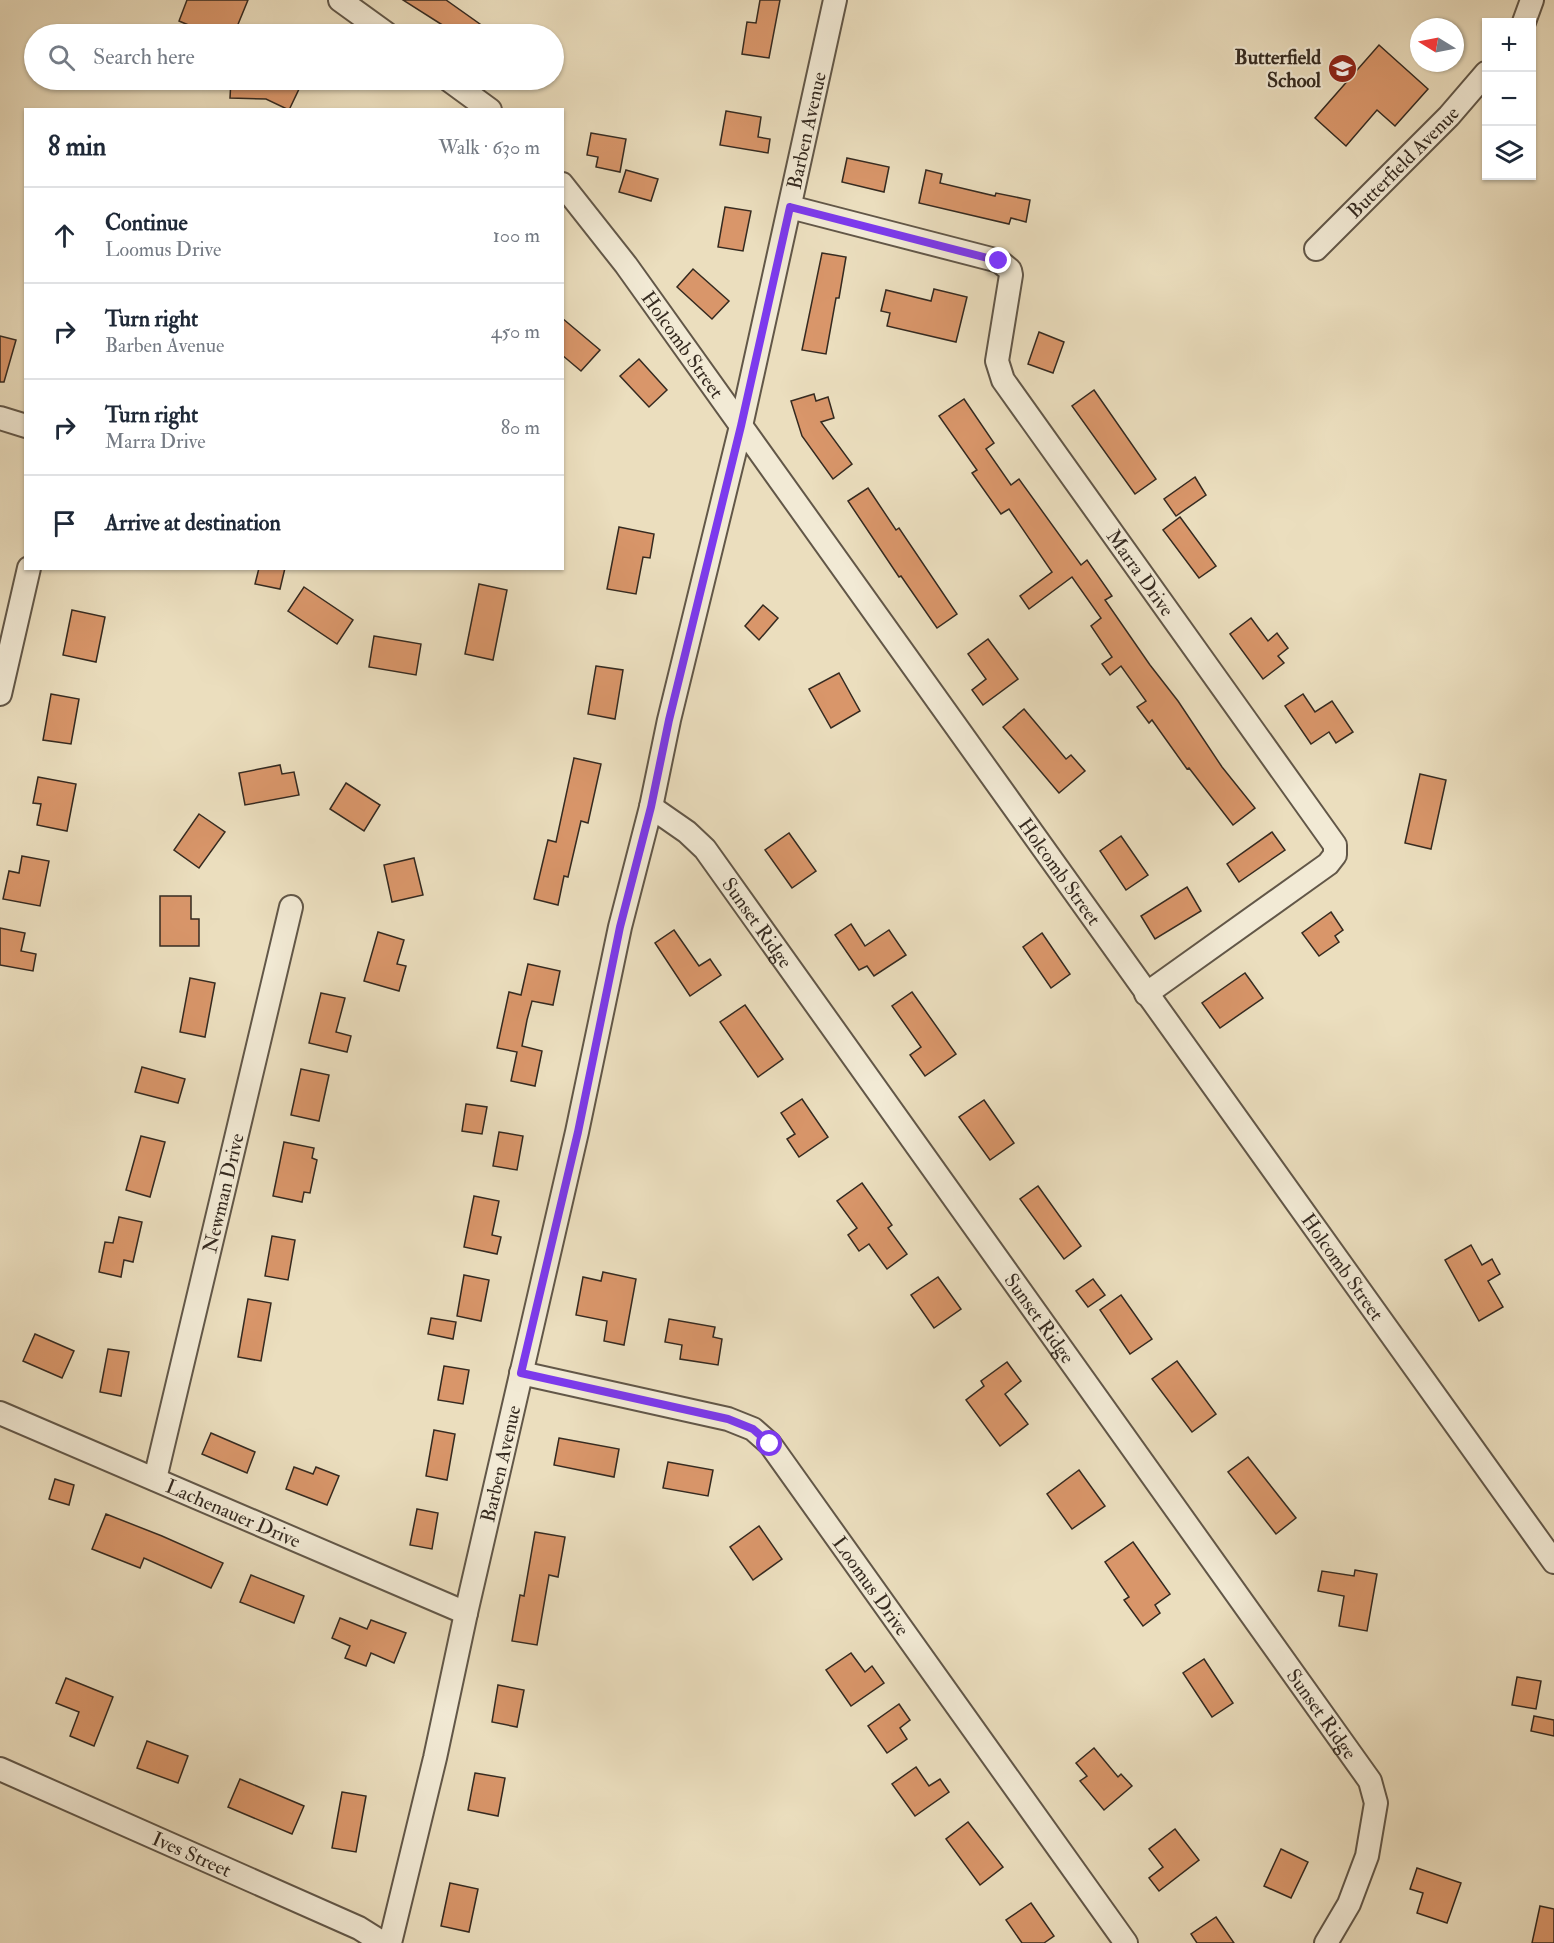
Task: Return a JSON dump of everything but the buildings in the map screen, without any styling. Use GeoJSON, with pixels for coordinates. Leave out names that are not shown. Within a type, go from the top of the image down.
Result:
{"type":"FeatureCollection","features":[{"type":"Feature","properties":{"kind":"street"},"geometry":{"type":"LineString","coordinates":[[340,0],[373,24]]}},
{"type":"Feature","properties":{"kind":"street","name":"Barben Avenue"},"geometry":{"type":"LineString","coordinates":[[390,1943],[435,1758],[466,1613],[578,1132],[620,927],[651,807],[669,720],[741,426],[835,0]]}},
{"type":"Feature","properties":{"kind":"street"},"geometry":{"type":"LineString","coordinates":[[1525,18],[1532,0]]}},
{"type":"Feature","properties":{"kind":"street","name":"Butterfield Avenue"},"geometry":{"type":"LineString","coordinates":[[1316,249],[1449,116],[1482,78]]}},
{"type":"Feature","properties":{"kind":"street"},"geometry":{"type":"LineString","coordinates":[[463,90],[487,108]]}},
{"type":"Feature","properties":{"kind":"street","name":"Holcomb Street"},"geometry":{"type":"LineString","coordinates":[[564,187],[626,265],[1554,1562]]}},
{"type":"Feature","properties":{"kind":"street","name":"Marra Drive"},"geometry":{"type":"LineString","coordinates":[[790,207],[999,261],[1010,270],[998,361],[1003,380],[1335,845],[1335,855],[1328,864],[1146,994]]}},
{"type":"Feature","properties":{"kind":"street"},"geometry":{"type":"LineString","coordinates":[[0,418],[24,425]]}},
{"type":"Feature","properties":{"kind":"street"},"geometry":{"type":"LineString","coordinates":[[0,694],[29,570]]}},
{"type":"Feature","properties":{"kind":"street","name":"Sunset Ridge"},"geometry":{"type":"LineString","coordinates":[[651,807],[687,832],[705,849],[1370,1781],[1376,1803],[1367,1856],[1349,1904],[1326,1943]]}},
{"type":"Feature","properties":{"kind":"street","name":"Newman Drive"},"geometry":{"type":"LineString","coordinates":[[155,1479],[291,907]]}},
{"type":"Feature","properties":{"kind":"street","name":"Loomus Drive"},"geometry":{"type":"LineString","coordinates":[[521,1373],[728,1419],[753,1429],[770,1444],[1126,1943]]}},
{"type":"Feature","properties":{"kind":"street","name":"Lachenauer Drive"},"geometry":{"type":"LineString","coordinates":[[0,1413],[466,1613]]}},
{"type":"Feature","properties":{"kind":"street","name":"Ives Street"},"geometry":{"type":"LineString","coordinates":[[0,1769],[348,1923],[383,1943]]}},
{"type":"Feature","properties":{"kind":"place","name":"Butterfield School"},"geometry":{"type":"Point","coordinates":[1342,68]}},
{"type":"Feature","properties":{"kind":"route"},"geometry":{"type":"LineString","coordinates":[[770,1444],[753,1429],[728,1419],[521,1373],[578,1132],[620,927],[651,807],[669,720],[741,426],[790,207],[999,261]]}}]}
